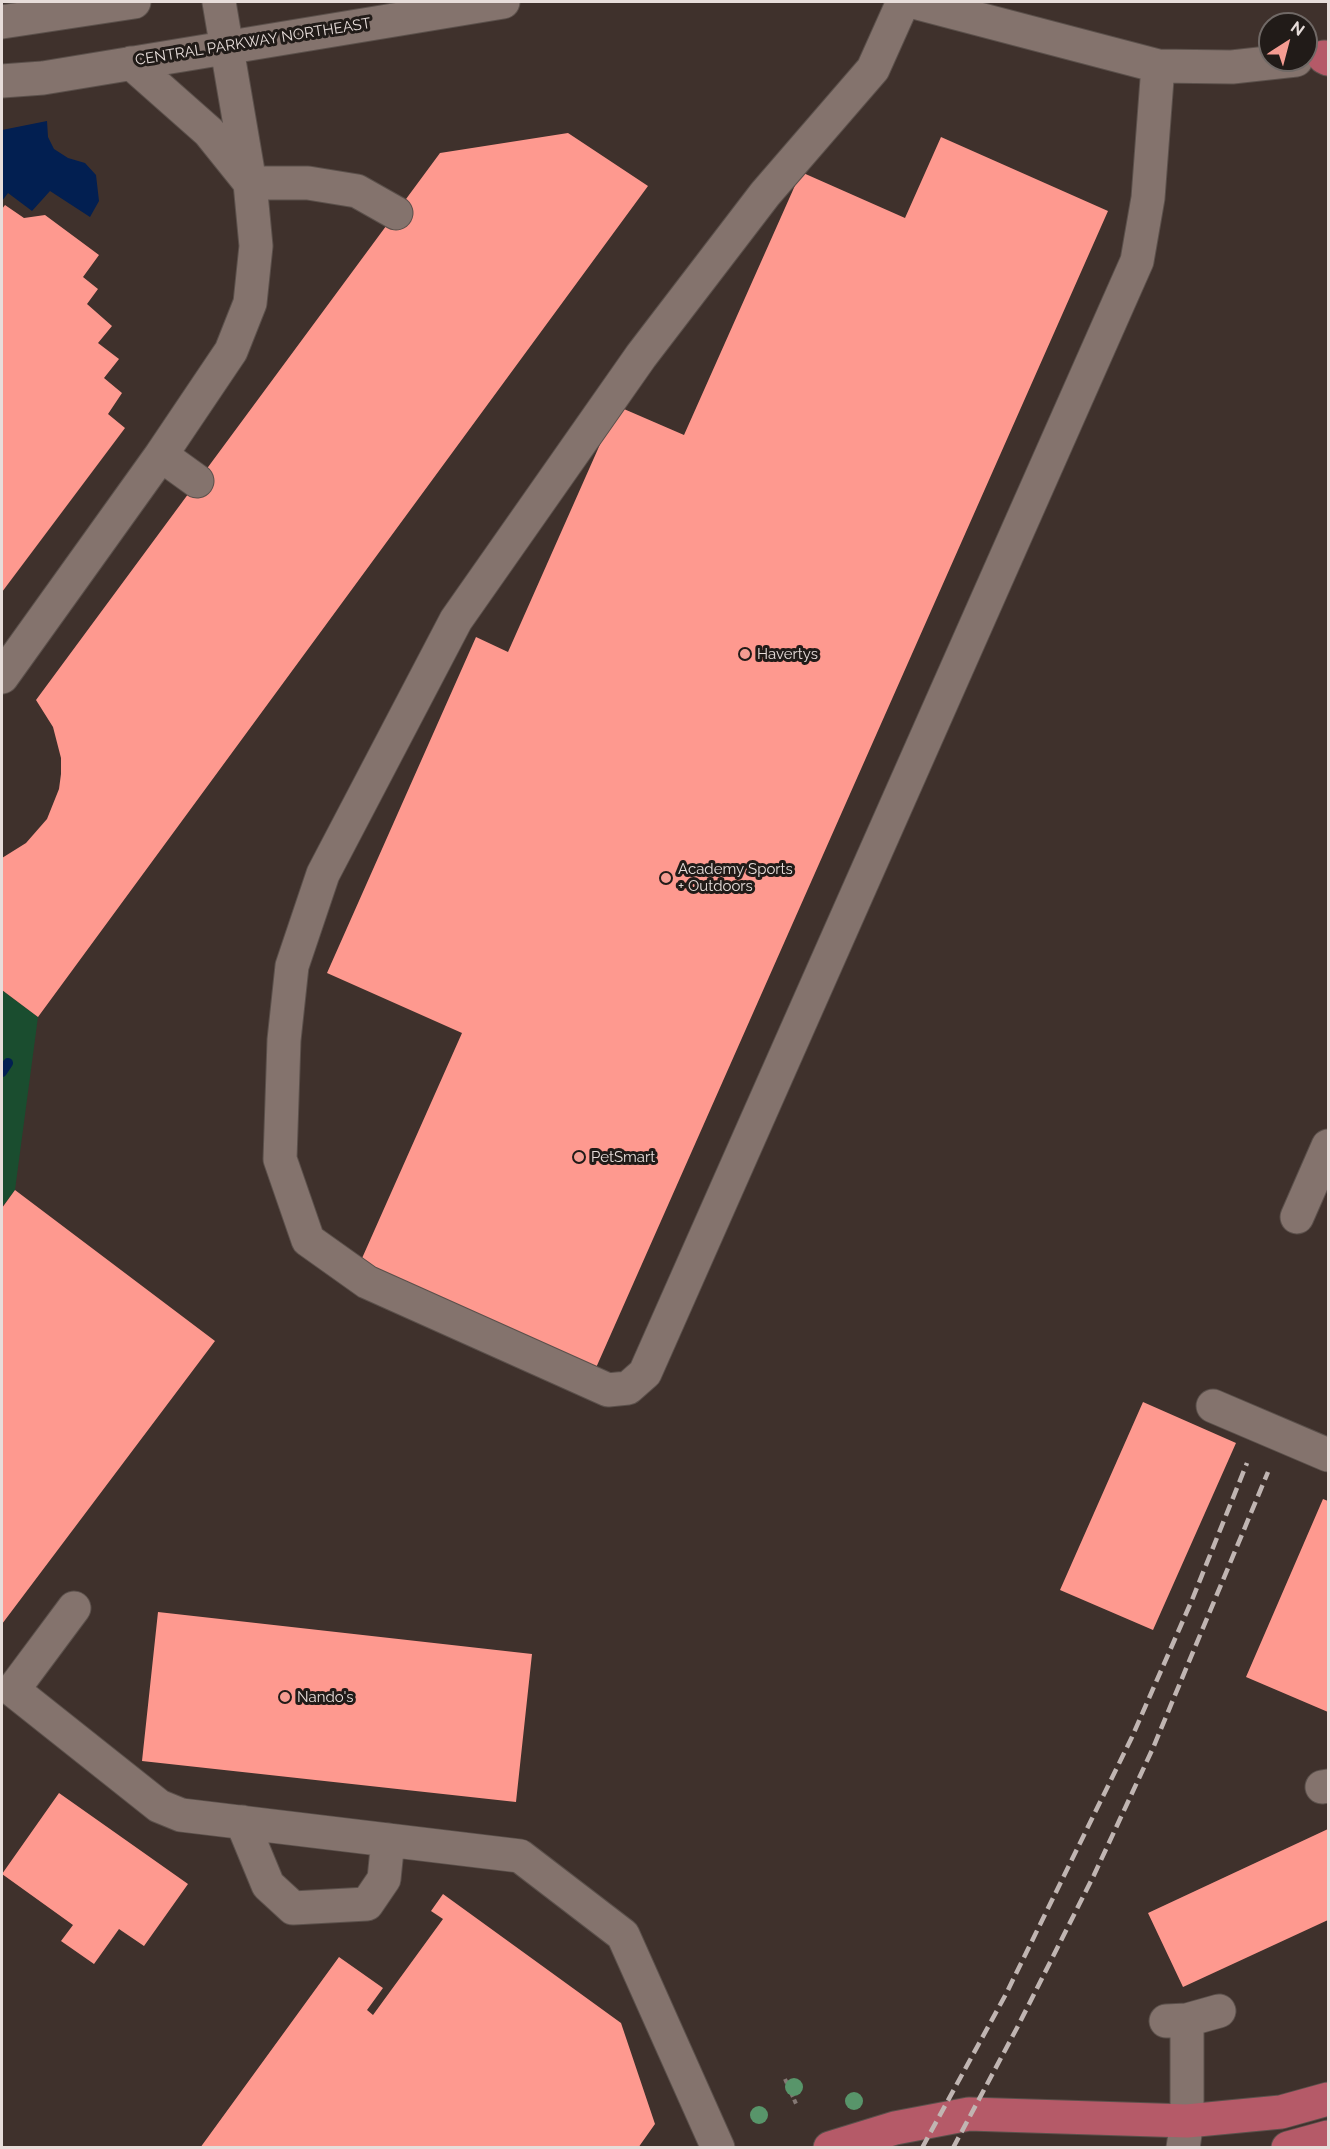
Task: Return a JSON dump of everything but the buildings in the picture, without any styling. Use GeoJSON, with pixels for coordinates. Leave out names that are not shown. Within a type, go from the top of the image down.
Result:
{"type":"FeatureCollection","features":[{"type":"Feature","properties":{"kind":"main road"},"geometry":{"type":"LineString","coordinates":[[830,2148],[895,2128],[969,2114],[1185,2134],[1329,2099]]}},
{"type":"Feature","properties":{"kind":"main road"},"geometry":{"type":"LineString","coordinates":[[1288,2148],[1329,2138]]}},
{"type":"Feature","properties":{"kind":"street"},"geometry":{"type":"LineString","coordinates":[[2,22],[134,2]]}},
{"type":"Feature","properties":{"kind":"street"},"geometry":{"type":"LineString","coordinates":[[2,676],[161,455],[231,351],[250,303],[256,246],[250,183],[219,2]]}},
{"type":"Feature","properties":{"kind":"street","name":"CENTRAL PARKWAY NORTHEAST"},"geometry":{"type":"LineString","coordinates":[[2,81],[43,78],[503,2]]}},
{"type":"Feature","properties":{"kind":"street"},"geometry":{"type":"LineString","coordinates":[[903,2],[873,69],[765,194],[641,356],[456,620],[322,874],[292,966],[284,1040],[280,1159],[308,1240],[367,1282],[608,1390],[628,1388],[645,1373],[1137,261],[1148,198],[1158,66]]}},
{"type":"Feature","properties":{"kind":"street"},"geometry":{"type":"LineString","coordinates":[[914,2],[1158,66],[1232,67],[1258,64]]}},
{"type":"Feature","properties":{"kind":"street"},"geometry":{"type":"LineString","coordinates":[[131,63],[209,132],[250,183]]}},
{"type":"Feature","properties":{"kind":"street"},"geometry":{"type":"LineString","coordinates":[[250,183],[308,183],[357,191],[396,213]]}},
{"type":"Feature","properties":{"kind":"street"},"geometry":{"type":"LineString","coordinates":[[161,455],[197,481]]}},
{"type":"Feature","properties":{"kind":"street"},"geometry":{"type":"LineString","coordinates":[[1297,1217],[1327,1152]]}},
{"type":"Feature","properties":{"kind":"street"},"geometry":{"type":"LineString","coordinates":[[1213,1406],[1329,1455]]}},
{"type":"Feature","properties":{"kind":"street"},"geometry":{"type":"LineString","coordinates":[[74,1608],[13,1690],[159,1806],[181,1815],[520,1856],[623,1935],[718,2148]]}},
{"type":"Feature","properties":{"kind":"street"},"geometry":{"type":"LineString","coordinates":[[242,1822],[268,1885],[293,1908],[367,1904],[384,1879],[388,1840]]}},
{"type":"Feature","properties":{"kind":"street"},"geometry":{"type":"LineString","coordinates":[[1185,2134],[1176,2021],[1220,2011]]}},
{"type":"Feature","properties":{"kind":"path"},"geometry":{"type":"LineString","coordinates":[[784,2079],[797,2106]]}},
{"type":"Feature","properties":{"kind":"green space"},"geometry":{"type":"Polygon","coordinates":[[[2,990],[38,1017],[15,1190],[2,1207],[2,990]]]}},
{"type":"Feature","properties":{"kind":"water"},"geometry":{"type":"Polygon","coordinates":[[[47,121],[48,137],[54,149],[68,158],[85,163],[96,175],[99,201],[90,217],[50,191],[32,211],[8,193],[2,201],[2,130],[47,121]]]}},
{"type":"Feature","properties":{"kind":"waterway"},"geometry":{"type":"LineString","coordinates":[[2,1072],[8,1063]]}},
{"type":"Feature","properties":{"kind":"railway"},"geometry":{"type":"LineString","coordinates":[[922,2148],[1006,1994],[1132,1737],[1192,1600],[1247,1463]]}},
{"type":"Feature","properties":{"kind":"railway"},"geometry":{"type":"LineString","coordinates":[[953,2148],[1094,1875],[1153,1748],[1268,1472]]}},
{"type":"Feature","properties":{"kind":"place","name":"Havertys"},"geometry":{"type":"Point","coordinates":[745,654]}},
{"type":"Feature","properties":{"kind":"place","name":"Academy Sports + Outdoors"},"geometry":{"type":"Point","coordinates":[666,878]}},
{"type":"Feature","properties":{"kind":"place","name":"PetSmart"},"geometry":{"type":"Point","coordinates":[579,1157]}},
{"type":"Feature","properties":{"kind":"place","name":"Nando's"},"geometry":{"type":"Point","coordinates":[285,1697]}}]}
